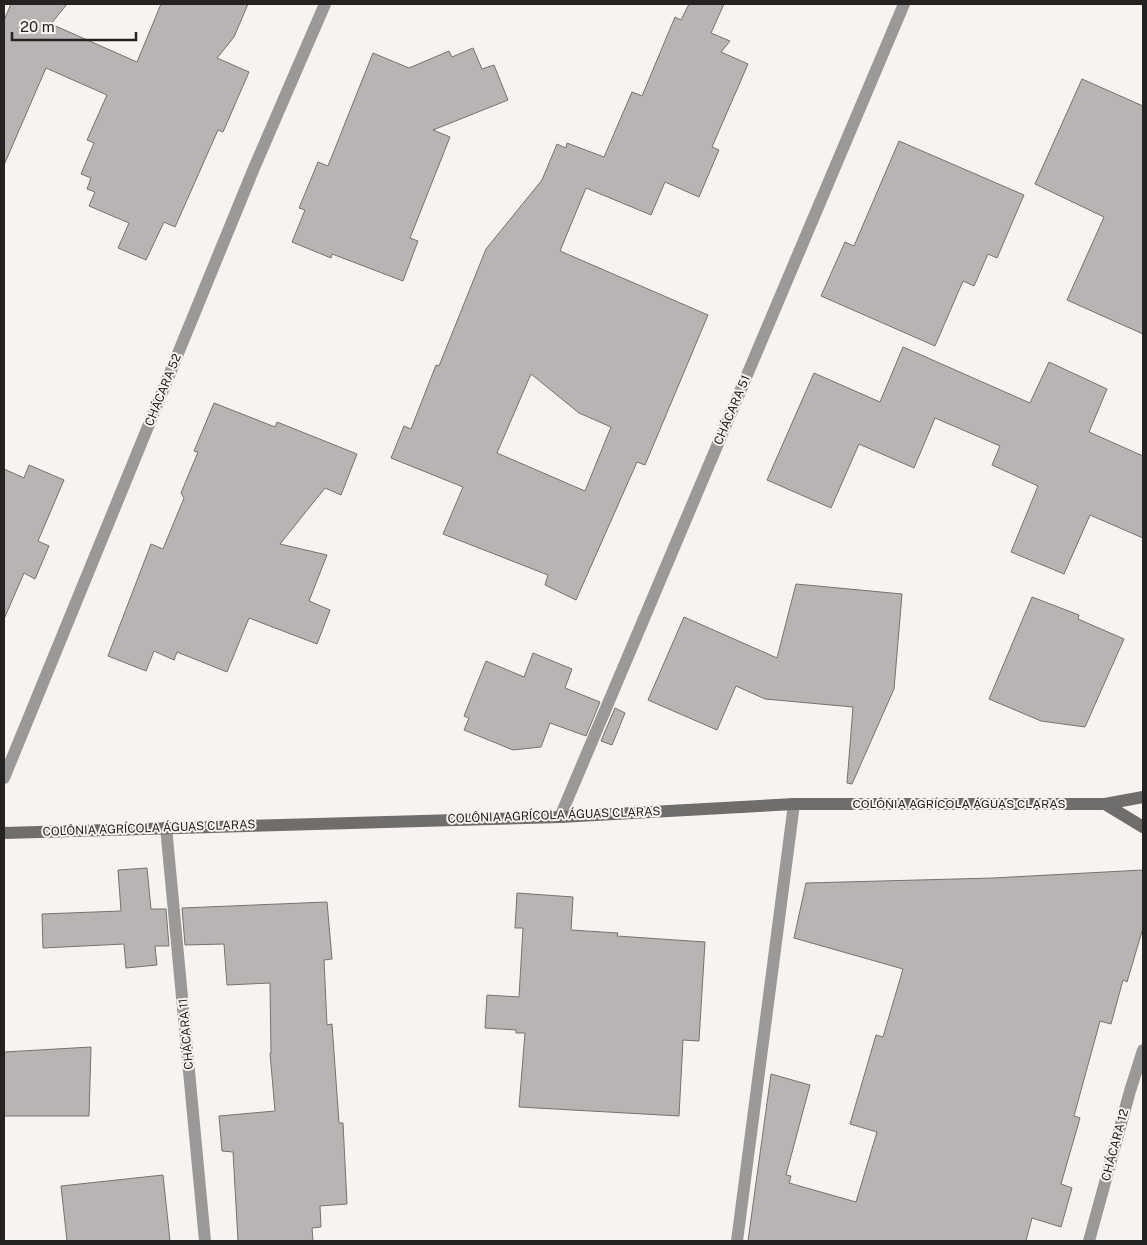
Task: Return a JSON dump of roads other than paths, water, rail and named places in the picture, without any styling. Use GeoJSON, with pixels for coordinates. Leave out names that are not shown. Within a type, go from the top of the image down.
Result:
{"type":"FeatureCollection","features":[{"type":"Feature","properties":{"kind":"main road","name":"COLÔNIA AGRÍCOLA ÁGUAS CLARAS"},"geometry":{"type":"LineString","coordinates":[[4,833],[560,817],[794,804],[1105,804],[1143,797]]}},
{"type":"Feature","properties":{"kind":"main road"},"geometry":{"type":"LineString","coordinates":[[1105,804],[1143,827]]}},
{"type":"Feature","properties":{"kind":"street","name":"CHÁCARA 52"},"geometry":{"type":"LineString","coordinates":[[4,778],[254,168],[325,4]]}},
{"type":"Feature","properties":{"kind":"street","name":"CHÁCARA 51"},"geometry":{"type":"LineString","coordinates":[[560,817],[904,4]]}},
{"type":"Feature","properties":{"kind":"street"},"geometry":{"type":"LineString","coordinates":[[737,1241],[794,804]]}},
{"type":"Feature","properties":{"kind":"street","name":"CHÁCARA 11"},"geometry":{"type":"LineString","coordinates":[[166,827],[205,1241]]}},
{"type":"Feature","properties":{"kind":"street","name":"CHÁCARA 12"},"geometry":{"type":"LineString","coordinates":[[1089,1241],[1143,1050]]}}]}
